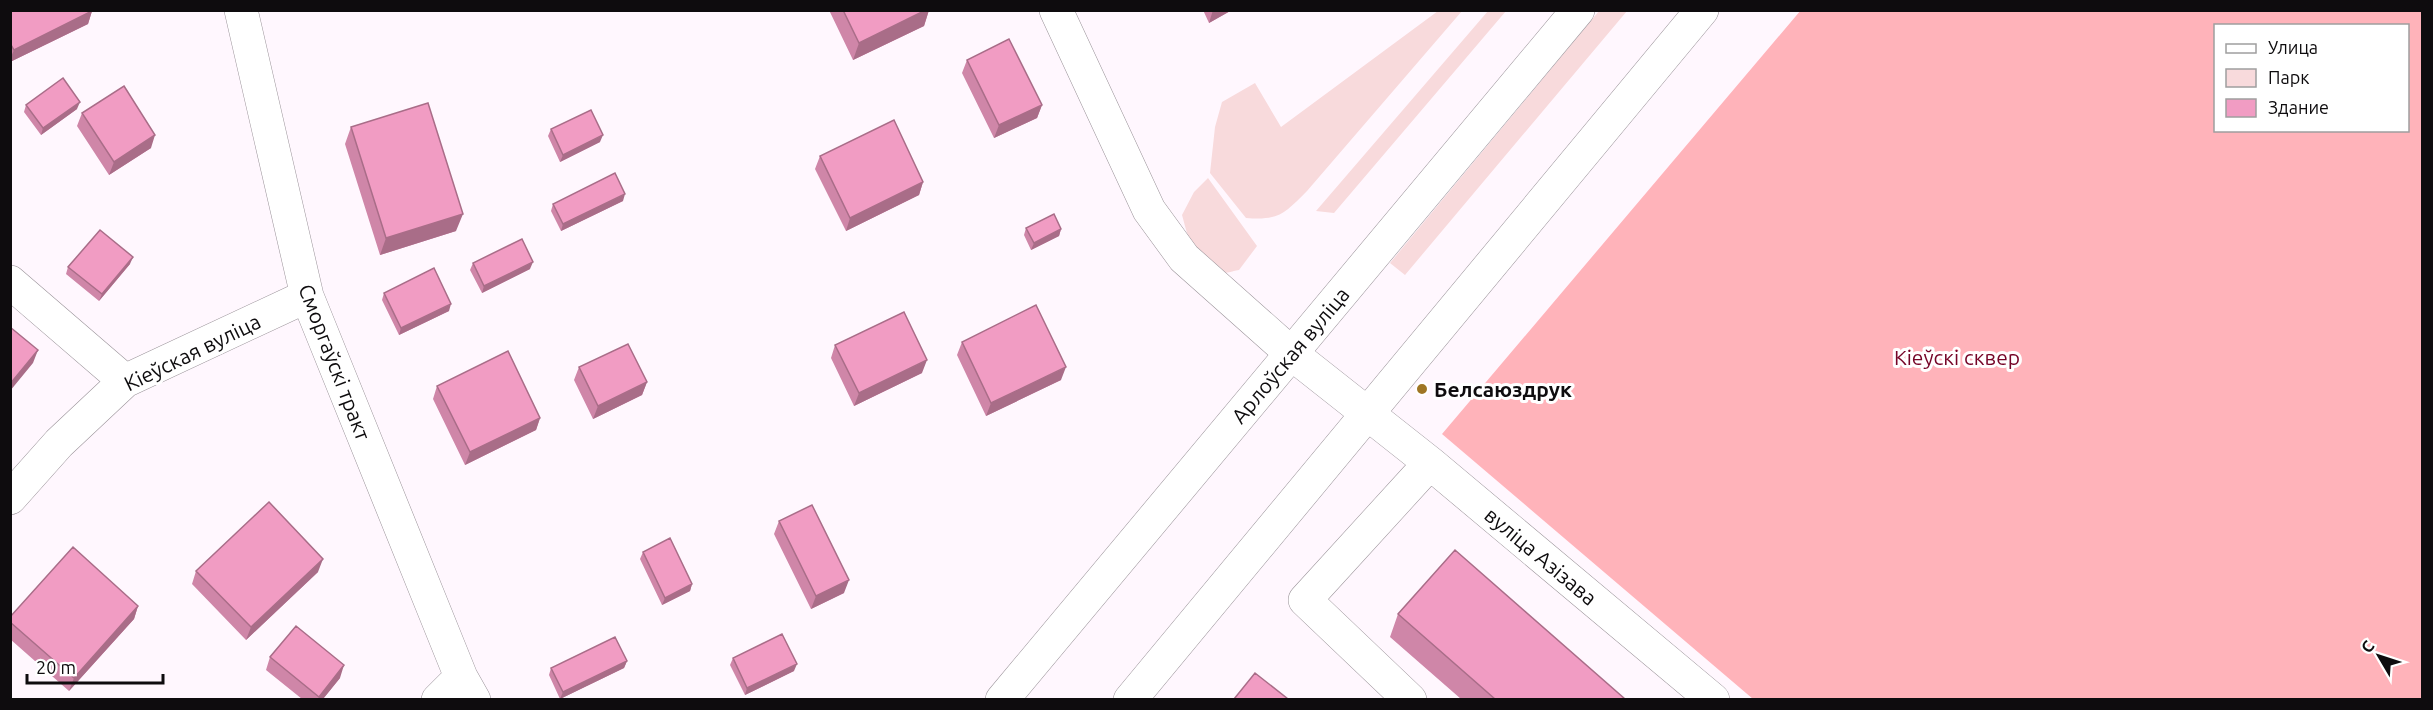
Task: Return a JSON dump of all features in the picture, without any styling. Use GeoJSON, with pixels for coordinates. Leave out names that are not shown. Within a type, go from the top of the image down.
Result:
{"type":"FeatureCollection","features":[{"type":"Feature","properties":{"kind":"street","name":"Сморгаўскі тракт"},"geometry":{"type":"LineString","coordinates":[[241,10],[307,296],[467,688]]}},
{"type":"Feature","properties":{"kind":"street","name":"вуліца Азізава"},"geometry":{"type":"LineString","coordinates":[[1056,10],[1149,210],[1184,258],[1292,354],[1430,463],[1713,699]]}},
{"type":"Feature","properties":{"kind":"street","name":"Арлоўская вуліца"},"geometry":{"type":"LineString","coordinates":[[1002,699],[1578,10]]}},
{"type":"Feature","properties":{"kind":"street"},"geometry":{"type":"LineString","coordinates":[[1130,699],[1702,10]]}},
{"type":"Feature","properties":{"kind":"street"},"geometry":{"type":"LineString","coordinates":[[10,282],[125,381]]}},
{"type":"Feature","properties":{"kind":"street","name":"Кіеўская вуліца"},"geometry":{"type":"LineString","coordinates":[[10,498],[59,443],[125,381],[307,296]]}},
{"type":"Feature","properties":{"kind":"street"},"geometry":{"type":"LineString","coordinates":[[1411,699],[1305,600],[1430,463]]}},
{"type":"Feature","properties":{"kind":"street"},"geometry":{"type":"LineString","coordinates":[[438,699],[467,688]]}},
{"type":"Feature","properties":{"kind":"green space","name":"Кіеўскі сквер"},"geometry":{"type":"Polygon","coordinates":[[[1801,10],[2422,11],[2422,699],[1753,699],[1442,434],[1801,10]]]}},
{"type":"Feature","properties":{"kind":"green space"},"geometry":{"type":"Polygon","coordinates":[[[1438,11],[1462,11],[1307,191],[1281,214],[1266,218],[1246,218],[1210,173],[1215,127],[1222,102],[1255,83],[1281,127],[1438,11]]]}},
{"type":"Feature","properties":{"kind":"green space"},"geometry":{"type":"Polygon","coordinates":[[[1488,11],[1506,11],[1334,213],[1316,211],[1488,11]]]}},
{"type":"Feature","properties":{"kind":"green space"},"geometry":{"type":"Polygon","coordinates":[[[1599,11],[1627,11],[1405,275],[1390,263],[1599,11]]]}},
{"type":"Feature","properties":{"kind":"green space"},"geometry":{"type":"Polygon","coordinates":[[[1208,178],[1257,246],[1239,270],[1219,273],[1210,270],[1193,250],[1182,215],[1194,192],[1208,178]]]}},
{"type":"Feature","properties":{"kind":"building"},"geometry":{"type":"Polygon","coordinates":[[[10,10],[92,11],[14,50],[10,43],[10,10]]]}},
{"type":"Feature","properties":{"kind":"building"},"geometry":{"type":"Polygon","coordinates":[[[843,10],[926,10],[859,43],[843,10]]]}},
{"type":"Feature","properties":{"kind":"building"},"geometry":{"type":"Polygon","coordinates":[[[1009,39],[1042,105],[999,125],[967,60],[1009,39]]]}},
{"type":"Feature","properties":{"kind":"building"},"geometry":{"type":"Polygon","coordinates":[[[63,78],[80,102],[43,128],[26,105],[63,78]]]}},
{"type":"Feature","properties":{"kind":"building"},"geometry":{"type":"Polygon","coordinates":[[[124,86],[155,135],[114,162],[82,113],[124,86]]]}},
{"type":"Feature","properties":{"kind":"building"},"geometry":{"type":"Polygon","coordinates":[[[428,103],[463,214],[386,238],[351,127],[428,103]]]}},
{"type":"Feature","properties":{"kind":"building"},"geometry":{"type":"Polygon","coordinates":[[[591,110],[603,135],[563,155],[551,129],[591,110]]]}},
{"type":"Feature","properties":{"kind":"building"},"geometry":{"type":"Polygon","coordinates":[[[894,120],[923,182],[850,218],[820,156],[894,120]]]}},
{"type":"Feature","properties":{"kind":"building"},"geometry":{"type":"Polygon","coordinates":[[[615,173],[625,194],[563,224],[553,204],[615,173]]]}},
{"type":"Feature","properties":{"kind":"building"},"geometry":{"type":"Polygon","coordinates":[[[1054,214],[1061,229],[1034,243],[1026,228],[1054,214]]]}},
{"type":"Feature","properties":{"kind":"building"},"geometry":{"type":"Polygon","coordinates":[[[100,230],[133,257],[102,294],[68,267],[100,230]]]}},
{"type":"Feature","properties":{"kind":"building"},"geometry":{"type":"Polygon","coordinates":[[[522,239],[533,262],[484,286],[473,263],[522,239]]]}},
{"type":"Feature","properties":{"kind":"building"},"geometry":{"type":"Polygon","coordinates":[[[434,268],[451,304],[401,328],[384,293],[434,268]]]}},
{"type":"Feature","properties":{"kind":"building"},"geometry":{"type":"Polygon","coordinates":[[[1036,305],[1066,367],[991,403],[962,342],[1036,305]]]}},
{"type":"Feature","properties":{"kind":"building"},"geometry":{"type":"Polygon","coordinates":[[[904,312],[927,360],[859,393],[835,345],[904,312]]]}},
{"type":"Feature","properties":{"kind":"building"},"geometry":{"type":"Polygon","coordinates":[[[10,327],[38,350],[10,384],[10,327]]]}},
{"type":"Feature","properties":{"kind":"building"},"geometry":{"type":"Polygon","coordinates":[[[628,344],[647,382],[598,406],[579,367],[628,344]]]}},
{"type":"Feature","properties":{"kind":"building"},"geometry":{"type":"Polygon","coordinates":[[[508,351],[540,418],[470,452],[437,386],[508,351]]]}},
{"type":"Feature","properties":{"kind":"building"},"geometry":{"type":"Polygon","coordinates":[[[269,502],[323,559],[251,627],[196,571],[269,502]]]}},
{"type":"Feature","properties":{"kind":"building"},"geometry":{"type":"Polygon","coordinates":[[[812,505],[849,580],[816,596],[779,521],[812,505]]]}},
{"type":"Feature","properties":{"kind":"building"},"geometry":{"type":"Polygon","coordinates":[[[670,538],[692,584],[665,598],[643,552],[670,538]]]}},
{"type":"Feature","properties":{"kind":"building"},"geometry":{"type":"Polygon","coordinates":[[[73,547],[138,606],[74,678],[10,622],[10,617],[73,547]]]}},
{"type":"Feature","properties":{"kind":"building"},"geometry":{"type":"Polygon","coordinates":[[[1455,550],[1625,699],[1495,699],[1398,614],[1455,550]]]}},
{"type":"Feature","properties":{"kind":"building"},"geometry":{"type":"Polygon","coordinates":[[[296,626],[344,665],[319,697],[270,657],[296,626]]]}},
{"type":"Feature","properties":{"kind":"building"},"geometry":{"type":"Polygon","coordinates":[[[782,634],[797,664],[747,688],[733,658],[782,634]]]}},
{"type":"Feature","properties":{"kind":"building"},"geometry":{"type":"Polygon","coordinates":[[[615,637],[627,661],[563,692],[551,668],[615,637]]]}},
{"type":"Feature","properties":{"kind":"building"},"geometry":{"type":"Polygon","coordinates":[[[1255,673],[1288,699],[1234,699],[1255,673]]]}},
{"type":"Feature","properties":{"kind":"place","name":"Белсаюздрук"},"geometry":{"type":"Point","coordinates":[1422,389]}}]}
